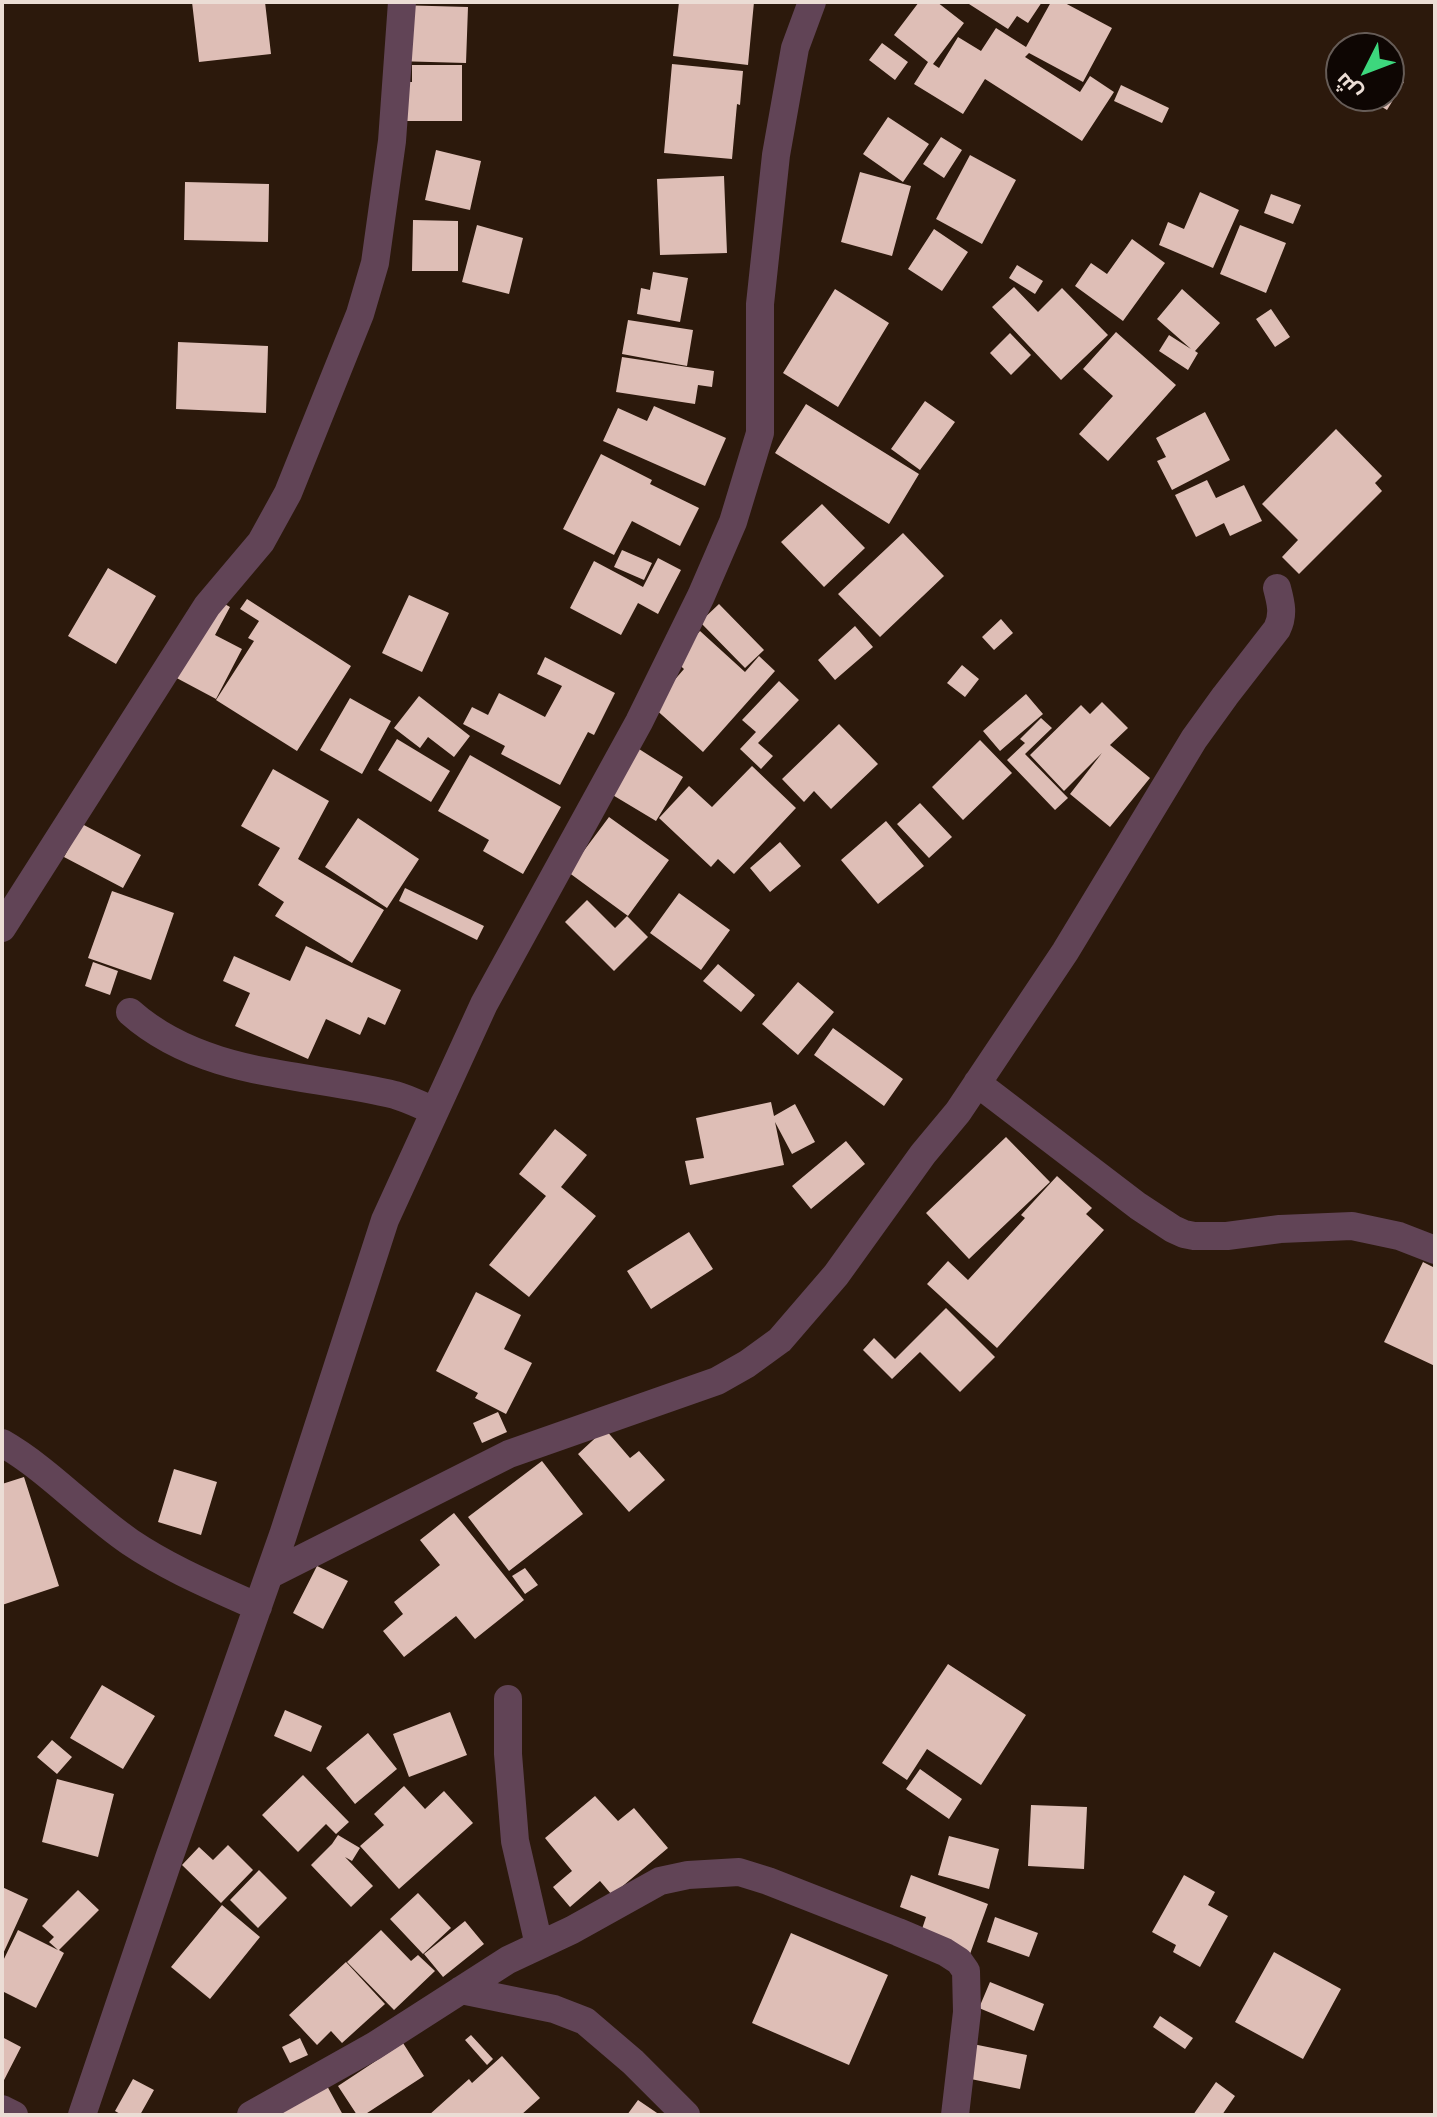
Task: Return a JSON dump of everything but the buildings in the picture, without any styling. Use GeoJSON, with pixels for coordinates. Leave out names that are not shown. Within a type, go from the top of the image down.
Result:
{"type":"FeatureCollection","features":[{"type":"Feature","properties":{"kind":"street"},"geometry":{"type":"LineString","coordinates":[[2,928],[207,606],[261,542],[288,493],[360,314],[375,263],[392,141],[402,2]]}},
{"type":"Feature","properties":{"kind":"street"},"geometry":{"type":"LineString","coordinates":[[82,2115],[269,1575],[385,1220],[484,1004],[639,722],[701,596],[733,522],[760,433],[760,304],[776,155],[795,48],[812,2]]}},
{"type":"Feature","properties":{"kind":"street"},"geometry":{"type":"LineString","coordinates":[[269,1575],[509,1454],[717,1381],[780,1340],[836,1275],[923,1154],[958,1112],[1065,952],[1194,739],[1277,629],[1282,609],[1277,588]]}},
{"type":"Feature","properties":{"kind":"street"},"geometry":{"type":"LineString","coordinates":[[130,1012],[150,1030],[190,1051],[246,1068],[397,1096],[435,1111]]}},
{"type":"Feature","properties":{"kind":"street"},"geometry":{"type":"LineString","coordinates":[[977,1083],[1138,1206],[1184,1234],[1227,1236],[1280,1229],[1352,1226],[1399,1236],[1435,1250]]}},
{"type":"Feature","properties":{"kind":"street"},"geometry":{"type":"LineString","coordinates":[[2,1443],[128,1541],[170,1567],[258,1607]]}},
{"type":"Feature","properties":{"kind":"street"},"geometry":{"type":"LineString","coordinates":[[508,1699],[508,1754],[515,1841],[539,1945]]}},
{"type":"Feature","properties":{"kind":"street"},"geometry":{"type":"LineString","coordinates":[[251,2115],[374,2046],[508,1960],[572,1930],[660,1881],[688,1875],[739,1872],[898,1932],[959,1961],[966,1971],[967,2012],[955,2115]]}},
{"type":"Feature","properties":{"kind":"street"},"geometry":{"type":"LineString","coordinates":[[461,1990],[554,2009],[585,2021],[633,2062],[686,2115]]}},
{"type":"Feature","properties":{"kind":"street"},"geometry":{"type":"LineString","coordinates":[[2,2109],[14,2115]]}}]}
